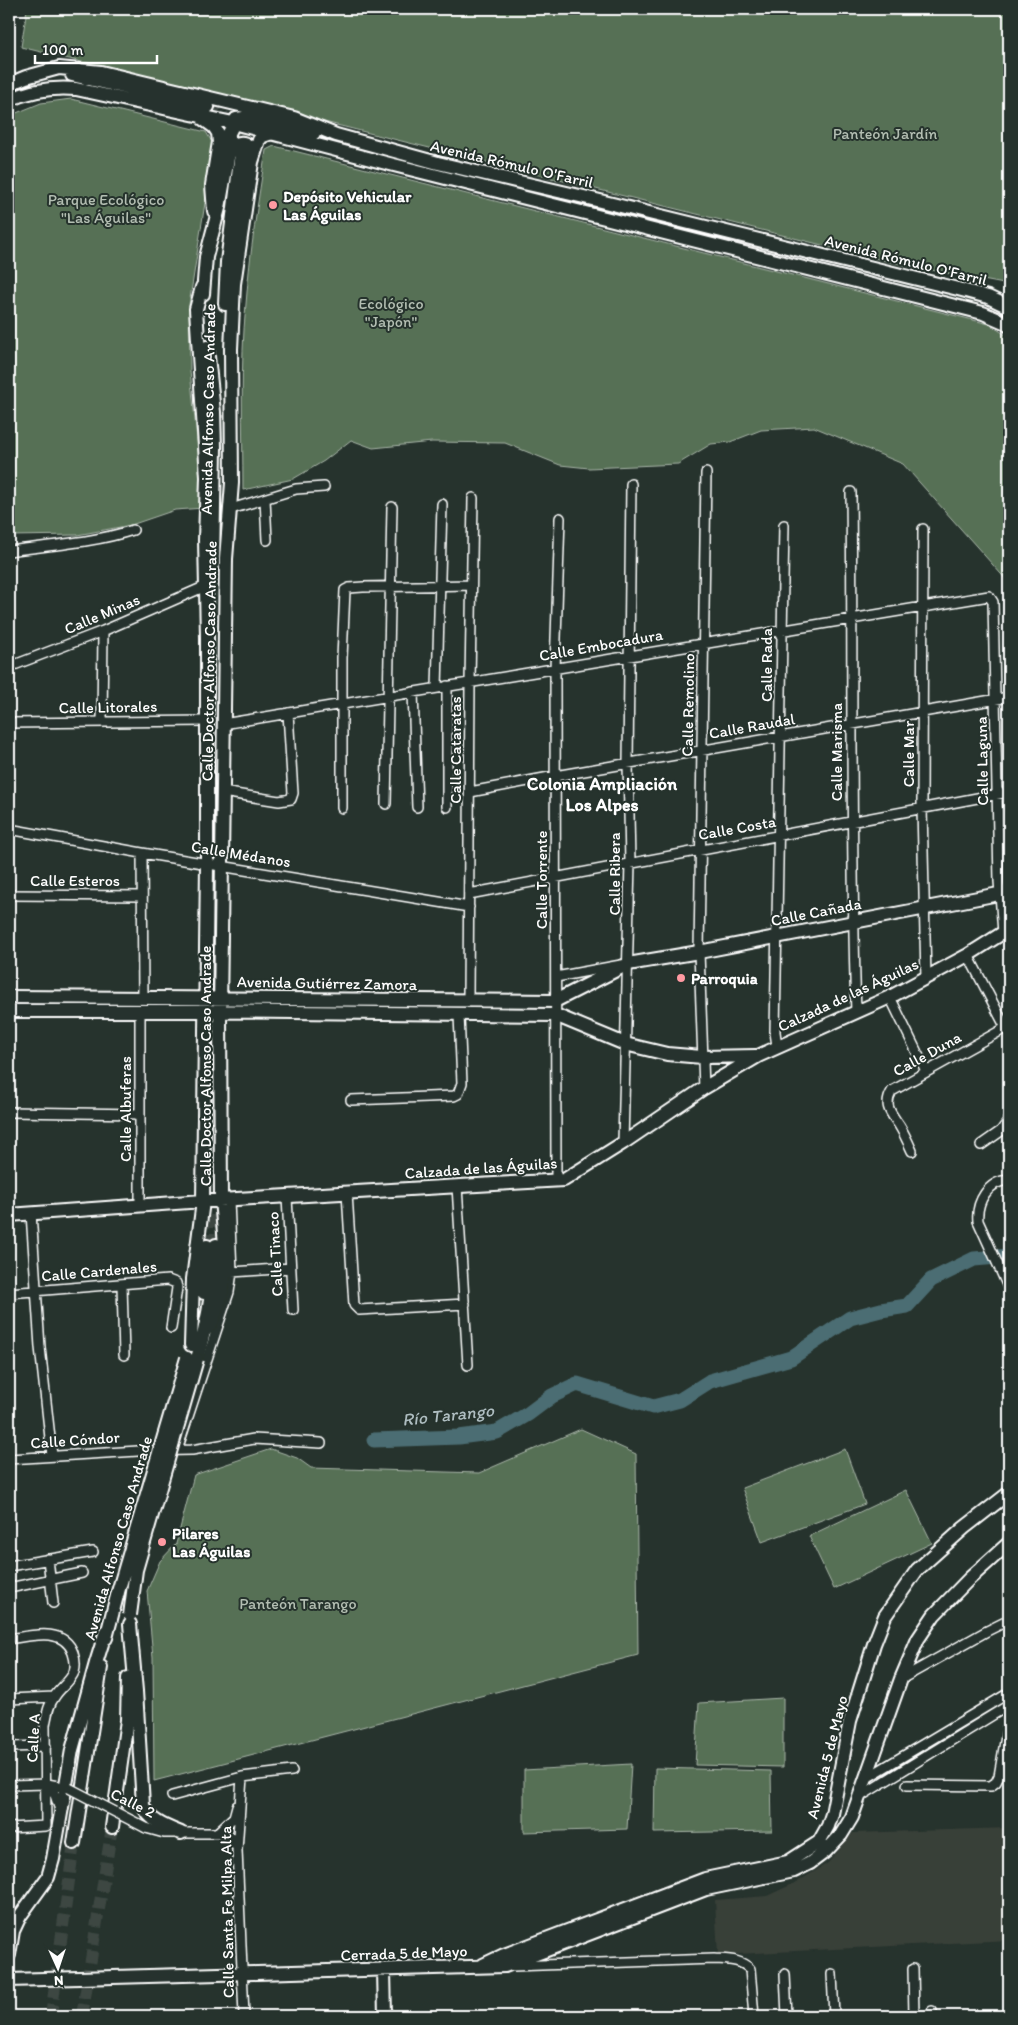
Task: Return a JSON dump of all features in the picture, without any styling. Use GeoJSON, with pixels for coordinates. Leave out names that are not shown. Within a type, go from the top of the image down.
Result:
{"type":"FeatureCollection","features":[{"type":"Feature","properties":{"kind":"main road","name":"Avenida Rómulo O'Farril"},"geometry":{"type":"LineString","coordinates":[[9,84],[59,68],[101,72],[294,118],[336,135],[387,150],[958,289],[988,297],[1009,307]]}},
{"type":"Feature","properties":{"kind":"main road"},"geometry":{"type":"LineString","coordinates":[[37,74],[67,74],[208,107]]}},
{"type":"Feature","properties":{"kind":"main road","name":"Avenida Rómulo O'Farril"},"geometry":{"type":"LineString","coordinates":[[9,100],[35,91],[69,88],[198,116],[272,133],[983,313],[1009,326]]}},
{"type":"Feature","properties":{"kind":"main road"},"geometry":{"type":"LineString","coordinates":[[198,116],[209,122],[218,133],[219,142],[212,185],[216,218]]}},
{"type":"Feature","properties":{"kind":"main road"},"geometry":{"type":"LineString","coordinates":[[233,124],[236,119],[251,117],[316,133],[336,135]]}},
{"type":"Feature","properties":{"kind":"main road","name":"Avenida Alfonso Caso Andrade"},"geometry":{"type":"LineString","coordinates":[[233,124],[229,133],[228,158],[206,257],[202,287],[215,448],[216,666],[228,383],[225,361],[225,281],[241,153]]}},
{"type":"Feature","properties":{"kind":"main road","name":"Calle Doctor Alfonso Caso Andrade"},"geometry":{"type":"LineString","coordinates":[[205,1331],[212,1323],[221,1299],[225,1277],[220,1005],[226,559],[231,509],[233,449],[228,383],[234,284],[252,162],[258,140],[272,133]]}},
{"type":"Feature","properties":{"kind":"main road"},"geometry":{"type":"LineString","coordinates":[[228,158],[232,148],[242,142],[249,146],[252,162]]}},
{"type":"Feature","properties":{"kind":"main road"},"geometry":{"type":"LineString","coordinates":[[382,162],[387,150]]}},
{"type":"Feature","properties":{"kind":"main road","name":"Calle Doctor Alfonso Caso Andrade"},"geometry":{"type":"LineString","coordinates":[[191,1345],[193,1279],[203,1201],[206,1004],[206,477],[196,309],[202,287]]}},
{"type":"Feature","properties":{"kind":"main road"},"geometry":{"type":"LineString","coordinates":[[225,361],[231,349]]}},
{"type":"Feature","properties":{"kind":"main road","name":"Calle Cañada"},"geometry":{"type":"LineString","coordinates":[[555,1001],[628,964],[1005,892]]}},
{"type":"Feature","properties":{"kind":"main road","name":"Calzada de las Águilas"},"geometry":{"type":"LineString","coordinates":[[9,1215],[203,1201],[564,1180],[704,1088],[758,1056],[890,997],[968,955],[1006,931]]}},
{"type":"Feature","properties":{"kind":"main road","name":"Avenida Gutiérrez Zamora"},"geometry":{"type":"LineString","coordinates":[[9,997],[143,998],[220,1005],[424,1014],[555,1015]]}},
{"type":"Feature","properties":{"kind":"main road"},"geometry":{"type":"LineString","coordinates":[[424,1000],[424,1014]]}},
{"type":"Feature","properties":{"kind":"main road","name":"Avenida Gutiérrez Zamora"},"geometry":{"type":"LineString","coordinates":[[220,1005],[424,1000],[555,1001]]}},
{"type":"Feature","properties":{"kind":"main road","name":"Avenida Gutiérrez Zamora"},"geometry":{"type":"LineString","coordinates":[[9,1011],[140,1012],[206,1004]]}},
{"type":"Feature","properties":{"kind":"main road"},"geometry":{"type":"LineString","coordinates":[[555,1015],[625,1044],[667,1054],[702,1058],[758,1056]]}},
{"type":"Feature","properties":{"kind":"main road","name":"Avenida Alfonso Caso Andrade"},"geometry":{"type":"LineString","coordinates":[[74,1843],[106,1631],[192,1358],[205,1331],[214,1277],[211,1245],[203,1299],[191,1345],[192,1358],[136,1570],[130,1620],[127,1720],[112,1827]]}},
{"type":"Feature","properties":{"kind":"main road","name":"Avenida 5 de Mayo"},"geometry":{"type":"LineString","coordinates":[[505,1966],[653,1904],[705,1879],[788,1862],[819,1842],[832,1814],[850,1721],[874,1644],[885,1616],[916,1570],[964,1528],[1009,1493]]}},
{"type":"Feature","properties":{"kind":"main road","name":"Avenida 5 de Mayo"},"geometry":{"type":"LineString","coordinates":[[482,1966],[504,1955],[653,1904],[706,1889],[794,1871],[810,1863],[841,1835],[852,1817],[901,1680],[918,1639],[934,1615],[969,1579],[1009,1543]]}},
{"type":"Feature","properties":{"kind":"main road"},"geometry":{"type":"LineString","coordinates":[[130,1620],[143,1805],[147,1813],[154,1819],[181,1833]]}},
{"type":"Feature","properties":{"kind":"main road"},"geometry":{"type":"LineString","coordinates":[[9,1955],[13,1931],[20,1916],[48,1877],[53,1859],[60,1810],[67,1787],[72,1750],[106,1631]]}},
{"type":"Feature","properties":{"kind":"main road"},"geometry":{"type":"LineString","coordinates":[[819,1842],[841,1823],[865,1778]]}},
{"type":"Feature","properties":{"kind":"main road","name":"Cerrada 5 de Mayo"},"geometry":{"type":"LineString","coordinates":[[9,1980],[505,1966]]}},
{"type":"Feature","properties":{"kind":"main road"},"geometry":{"type":"LineString","coordinates":[[384,1970],[385,2016]]}},
{"type":"Feature","properties":{"kind":"street","name":"Calle Remolino"},"geometry":{"type":"LineString","coordinates":[[704,1088],[698,952],[706,473]]}},
{"type":"Feature","properties":{"kind":"street","name":"Calle Ribera"},"geometry":{"type":"LineString","coordinates":[[623,1143],[630,863],[628,763],[631,484]]}},
{"type":"Feature","properties":{"kind":"street"},"geometry":{"type":"LineString","coordinates":[[231,509],[296,489],[324,487]]}},
{"type":"Feature","properties":{"kind":"street","name":"Calle Marisma"},"geometry":{"type":"LineString","coordinates":[[851,492],[853,619],[851,822],[856,1012]]}},
{"type":"Feature","properties":{"kind":"street","name":"Calle Cataratas"},"geometry":{"type":"LineString","coordinates":[[468,1001],[473,498]]}},
{"type":"Feature","properties":{"kind":"street"},"geometry":{"type":"LineString","coordinates":[[265,499],[267,540]]}},
{"type":"Feature","properties":{"kind":"street"},"geometry":{"type":"LineString","coordinates":[[442,504],[442,687],[447,807]]}},
{"type":"Feature","properties":{"kind":"street"},"geometry":{"type":"LineString","coordinates":[[386,804],[392,507]]}},
{"type":"Feature","properties":{"kind":"street","name":"Calle Torrente"},"geometry":{"type":"LineString","coordinates":[[556,1181],[555,1001],[557,878],[554,776],[555,668],[560,518]]}},
{"type":"Feature","properties":{"kind":"street","name":"Calle Rada"},"geometry":{"type":"LineString","coordinates":[[777,1046],[775,1032],[784,525]]}},
{"type":"Feature","properties":{"kind":"street","name":"Calle Mar"},"geometry":{"type":"LineString","coordinates":[[923,529],[922,808],[926,978]]}},
{"type":"Feature","properties":{"kind":"street"},"geometry":{"type":"LineString","coordinates":[[9,551],[73,544],[111,537],[133,530]]}},
{"type":"Feature","properties":{"kind":"street"},"geometry":{"type":"LineString","coordinates":[[342,808],[342,658],[345,590],[363,587],[472,585]]}},
{"type":"Feature","properties":{"kind":"street","name":"Calle Minas"},"geometry":{"type":"LineString","coordinates":[[9,667],[103,631],[206,586]]}},
{"type":"Feature","properties":{"kind":"street","name":"Calle Embocadura"},"geometry":{"type":"LineString","coordinates":[[223,724],[984,596]]}},
{"type":"Feature","properties":{"kind":"street","name":"Calle Laguna"},"geometry":{"type":"LineString","coordinates":[[984,596],[989,596],[994,602],[998,794],[1006,931]]}},
{"type":"Feature","properties":{"kind":"street"},"geometry":{"type":"LineString","coordinates":[[102,722],[103,631]]}},
{"type":"Feature","properties":{"kind":"street"},"geometry":{"type":"LineString","coordinates":[[413,692],[417,807]]}},
{"type":"Feature","properties":{"kind":"street","name":"Calle Raudal"},"geometry":{"type":"LineString","coordinates":[[470,792],[1009,697]]}},
{"type":"Feature","properties":{"kind":"street"},"geometry":{"type":"LineString","coordinates":[[222,792],[279,801],[291,799],[293,794],[288,714]]}},
{"type":"Feature","properties":{"kind":"street","name":"Calle Litorales"},"geometry":{"type":"LineString","coordinates":[[9,723],[207,721]]}},
{"type":"Feature","properties":{"kind":"street","name":"Calle Costa"},"geometry":{"type":"LineString","coordinates":[[469,894],[1009,792]]}},
{"type":"Feature","properties":{"kind":"street","name":"Calle Médanos"},"geometry":{"type":"LineString","coordinates":[[9,829],[469,907]]}},
{"type":"Feature","properties":{"kind":"street"},"geometry":{"type":"LineString","coordinates":[[142,853],[143,998]]}},
{"type":"Feature","properties":{"kind":"street","name":"Calle Esteros"},"geometry":{"type":"LineString","coordinates":[[9,895],[141,896]]}},
{"type":"Feature","properties":{"kind":"street"},"geometry":{"type":"LineString","coordinates":[[968,955],[1007,1027]]}},
{"type":"Feature","properties":{"kind":"street","name":"Calle Cañada"},"geometry":{"type":"LineString","coordinates":[[556,976],[628,964]]}},
{"type":"Feature","properties":{"kind":"street"},"geometry":{"type":"LineString","coordinates":[[890,997],[926,1072]]}},
{"type":"Feature","properties":{"kind":"street","name":"Calle Albuferas"},"geometry":{"type":"LineString","coordinates":[[140,1012],[140,1206]]}},
{"type":"Feature","properties":{"kind":"street"},"geometry":{"type":"LineString","coordinates":[[351,1100],[454,1096],[458,1094],[462,1083],[459,1015]]}},
{"type":"Feature","properties":{"kind":"street","name":"Calle Duna"},"geometry":{"type":"LineString","coordinates":[[912,1151],[899,1124],[891,1115],[888,1102],[892,1092],[1007,1027]]}},
{"type":"Feature","properties":{"kind":"street"},"geometry":{"type":"LineString","coordinates":[[9,1112],[140,1114]]}},
{"type":"Feature","properties":{"kind":"street"},"geometry":{"type":"LineString","coordinates":[[981,1145],[1001,1131],[1009,1120]]}},
{"type":"Feature","properties":{"kind":"street"},"geometry":{"type":"LineString","coordinates":[[1008,1287],[981,1230],[977,1211],[979,1202],[986,1192],[996,1184],[1009,1180]]}},
{"type":"Feature","properties":{"kind":"street"},"geometry":{"type":"LineString","coordinates":[[457,1186],[468,1365]]}},
{"type":"Feature","properties":{"kind":"street"},"geometry":{"type":"LineString","coordinates":[[347,1193],[354,1305],[359,1310],[465,1304]]}},
{"type":"Feature","properties":{"kind":"street","name":"Calle Tinaco"},"geometry":{"type":"LineString","coordinates":[[286,1197],[293,1310]]}},
{"type":"Feature","properties":{"kind":"street","name":"Avenida Alfonso Caso Andrade"},"geometry":{"type":"LineString","coordinates":[[177,1450],[225,1309],[232,1272],[225,1200]]}},
{"type":"Feature","properties":{"kind":"street"},"geometry":{"type":"LineString","coordinates":[[31,1213],[40,1348],[52,1456]]}},
{"type":"Feature","properties":{"kind":"street"},"geometry":{"type":"LineString","coordinates":[[232,1272],[290,1268]]}},
{"type":"Feature","properties":{"kind":"street","name":"Calle Cardenales"},"geometry":{"type":"LineString","coordinates":[[9,1294],[168,1280],[176,1283],[177,1288],[171,1328]]}},
{"type":"Feature","properties":{"kind":"street"},"geometry":{"type":"LineString","coordinates":[[122,1285],[124,1355]]}},
{"type":"Feature","properties":{"kind":"street","name":"Calle Cóndor"},"geometry":{"type":"LineString","coordinates":[[9,1459],[138,1450],[192,1450],[254,1439],[321,1443]]}},
{"type":"Feature","properties":{"kind":"street"},"geometry":{"type":"LineString","coordinates":[[9,1566],[93,1552]]}},
{"type":"Feature","properties":{"kind":"street"},"geometry":{"type":"LineString","coordinates":[[48,1560],[52,1580],[53,1603]]}},
{"type":"Feature","properties":{"kind":"street"},"geometry":{"type":"LineString","coordinates":[[9,1588],[82,1573]]}},
{"type":"Feature","properties":{"kind":"street"},"geometry":{"type":"LineString","coordinates":[[901,1680],[1009,1620]]}},
{"type":"Feature","properties":{"kind":"street","name":"Calle A"},"geometry":{"type":"LineString","coordinates":[[9,1639],[42,1634],[57,1636],[66,1641],[75,1660],[74,1671],[54,1697],[48,1710],[46,1826],[9,1828]]}},
{"type":"Feature","properties":{"kind":"street"},"geometry":{"type":"LineString","coordinates":[[865,1778],[1009,1693]]}},
{"type":"Feature","properties":{"kind":"street"},"geometry":{"type":"LineString","coordinates":[[9,1699],[54,1697]]}},
{"type":"Feature","properties":{"kind":"street"},"geometry":{"type":"LineString","coordinates":[[861,1796],[1009,1705]]}},
{"type":"Feature","properties":{"kind":"street"},"geometry":{"type":"LineString","coordinates":[[907,1785],[991,1786],[999,1776],[1009,1719]]}},
{"type":"Feature","properties":{"kind":"street"},"geometry":{"type":"LineString","coordinates":[[9,1747],[46,1746]]}},
{"type":"Feature","properties":{"kind":"street","name":"Calle 2"},"geometry":{"type":"LineString","coordinates":[[172,1796],[242,1777],[292,1771]]}},
{"type":"Feature","properties":{"kind":"street","name":"Calle Santa Fe Milpa Alta"},"geometry":{"type":"LineString","coordinates":[[242,1777],[237,1850],[244,2016]]}},
{"type":"Feature","properties":{"kind":"street"},"geometry":{"type":"LineString","coordinates":[[47,1784],[55,1795],[60,1810]]}},
{"type":"Feature","properties":{"kind":"street","name":"Calle 2"},"geometry":{"type":"LineString","coordinates":[[9,1786],[47,1784],[67,1787],[146,1828],[158,1832],[218,1832]]}},
{"type":"Feature","properties":{"kind":"street"},"geometry":{"type":"LineString","coordinates":[[237,1850],[231,1838],[218,1832],[234,1817],[242,1789]]}},
{"type":"Feature","properties":{"kind":"street","name":"Cerrada 5 de Mayo"},"geometry":{"type":"LineString","coordinates":[[505,1966],[714,1959],[734,1960],[745,1964],[750,1969],[754,2016]]}},
{"type":"Feature","properties":{"kind":"street"},"geometry":{"type":"LineString","coordinates":[[913,1969],[914,2016]]}},
{"type":"Feature","properties":{"kind":"street"},"geometry":{"type":"LineString","coordinates":[[786,1974],[787,2016]]}},
{"type":"Feature","properties":{"kind":"street"},"geometry":{"type":"LineString","coordinates":[[832,1974],[834,2016]]}},
{"type":"Feature","properties":{"kind":"shaded area"},"geometry":{"type":"Polygon","coordinates":[[[1009,1828],[1009,1940],[718,1955],[715,1900],[767,1896],[797,1882],[828,1863],[853,1833],[1009,1828]]]}},
{"type":"Feature","properties":{"kind":"green space","name":"Panteón Jardín"},"geometry":{"type":"Polygon","coordinates":[[[27,9],[1009,9],[1009,285],[895,263],[21,47],[27,9]]]}},
{"type":"Feature","properties":{"kind":"green space","name":"Parque Ecológico \"Las Águilas\""},"geometry":{"type":"Polygon","coordinates":[[[71,99],[206,132],[212,142],[205,203],[189,305],[190,371],[204,508],[175,510],[131,525],[77,535],[9,536],[9,116],[41,103],[71,99]]]}},
{"type":"Feature","properties":{"kind":"green space","name":"Ecológico \"Japón\""},"geometry":{"type":"Polygon","coordinates":[[[274,146],[989,324],[1009,337],[1009,583],[903,464],[814,427],[761,430],[730,442],[711,444],[678,464],[589,468],[560,465],[505,443],[432,442],[373,448],[351,440],[324,461],[293,479],[243,490],[242,374],[244,327],[254,227],[266,150],[274,146]]]}},
{"type":"Feature","properties":{"kind":"green space","name":"Panteón Tarango"},"geometry":{"type":"Polygon","coordinates":[[[581,1429],[636,1454],[638,1655],[154,1781],[153,1657],[147,1591],[160,1561],[176,1544],[194,1475],[271,1449],[297,1458],[311,1468],[479,1473],[581,1429]]]}},
{"type":"Feature","properties":{"kind":"green space"},"geometry":{"type":"Polygon","coordinates":[[[845,1449],[865,1504],[762,1542],[742,1488],[845,1449]]]}},
{"type":"Feature","properties":{"kind":"green space"},"geometry":{"type":"Polygon","coordinates":[[[906,1490],[932,1543],[834,1589],[809,1536],[906,1490]]]}},
{"type":"Feature","properties":{"kind":"green space"},"geometry":{"type":"Polygon","coordinates":[[[783,1698],[783,1767],[695,1765],[699,1703],[783,1698]]]}},
{"type":"Feature","properties":{"kind":"green space"},"geometry":{"type":"Polygon","coordinates":[[[631,1764],[627,1829],[524,1832],[524,1770],[631,1764]]]}},
{"type":"Feature","properties":{"kind":"green space"},"geometry":{"type":"Polygon","coordinates":[[[655,1768],[771,1771],[772,1831],[654,1833],[655,1768]]]}},
{"type":"Feature","properties":{"kind":"waterway","name":"Río Tarango"},"geometry":{"type":"LineString","coordinates":[[374,1440],[459,1437],[497,1432],[528,1414],[552,1396],[577,1384],[653,1407],[680,1400],[710,1381],[791,1358],[850,1318],[907,1306],[931,1280],[974,1259],[1009,1256]]}},
{"type":"Feature","properties":{"kind":"tunnel"},"geometry":{"type":"LineString","coordinates":[[208,107],[221,114],[231,124],[238,138],[241,153]]}},
{"type":"Feature","properties":{"kind":"tunnel"},"geometry":{"type":"LineString","coordinates":[[218,666],[218,690]]}},
{"type":"Feature","properties":{"kind":"tunnel"},"geometry":{"type":"LineString","coordinates":[[216,1198],[216,1245]]}},
{"type":"Feature","properties":{"kind":"tunnel"},"geometry":{"type":"LineString","coordinates":[[207,1201],[207,1246]]}},
{"type":"Feature","properties":{"kind":"tunnel"},"geometry":{"type":"LineString","coordinates":[[82,2016],[112,1827]]}},
{"type":"Feature","properties":{"kind":"tunnel"},"geometry":{"type":"LineString","coordinates":[[51,2016],[74,1843]]}},
{"type":"Feature","properties":{"kind":"place","name":"Depósito Vehicular Las Águilas"},"geometry":{"type":"Point","coordinates":[273,205]}},
{"type":"Feature","properties":{"kind":"place","name":"Parroquia"},"geometry":{"type":"Point","coordinates":[681,978]}},
{"type":"Feature","properties":{"kind":"place","name":"Pilares Las Águilas"},"geometry":{"type":"Point","coordinates":[162,1542]}},
{"type":"Feature","properties":{"kind":"district","name":"Colonia Ampliación Los Alpes"},"geometry":{"type":"Point","coordinates":[602,794]}}]}
